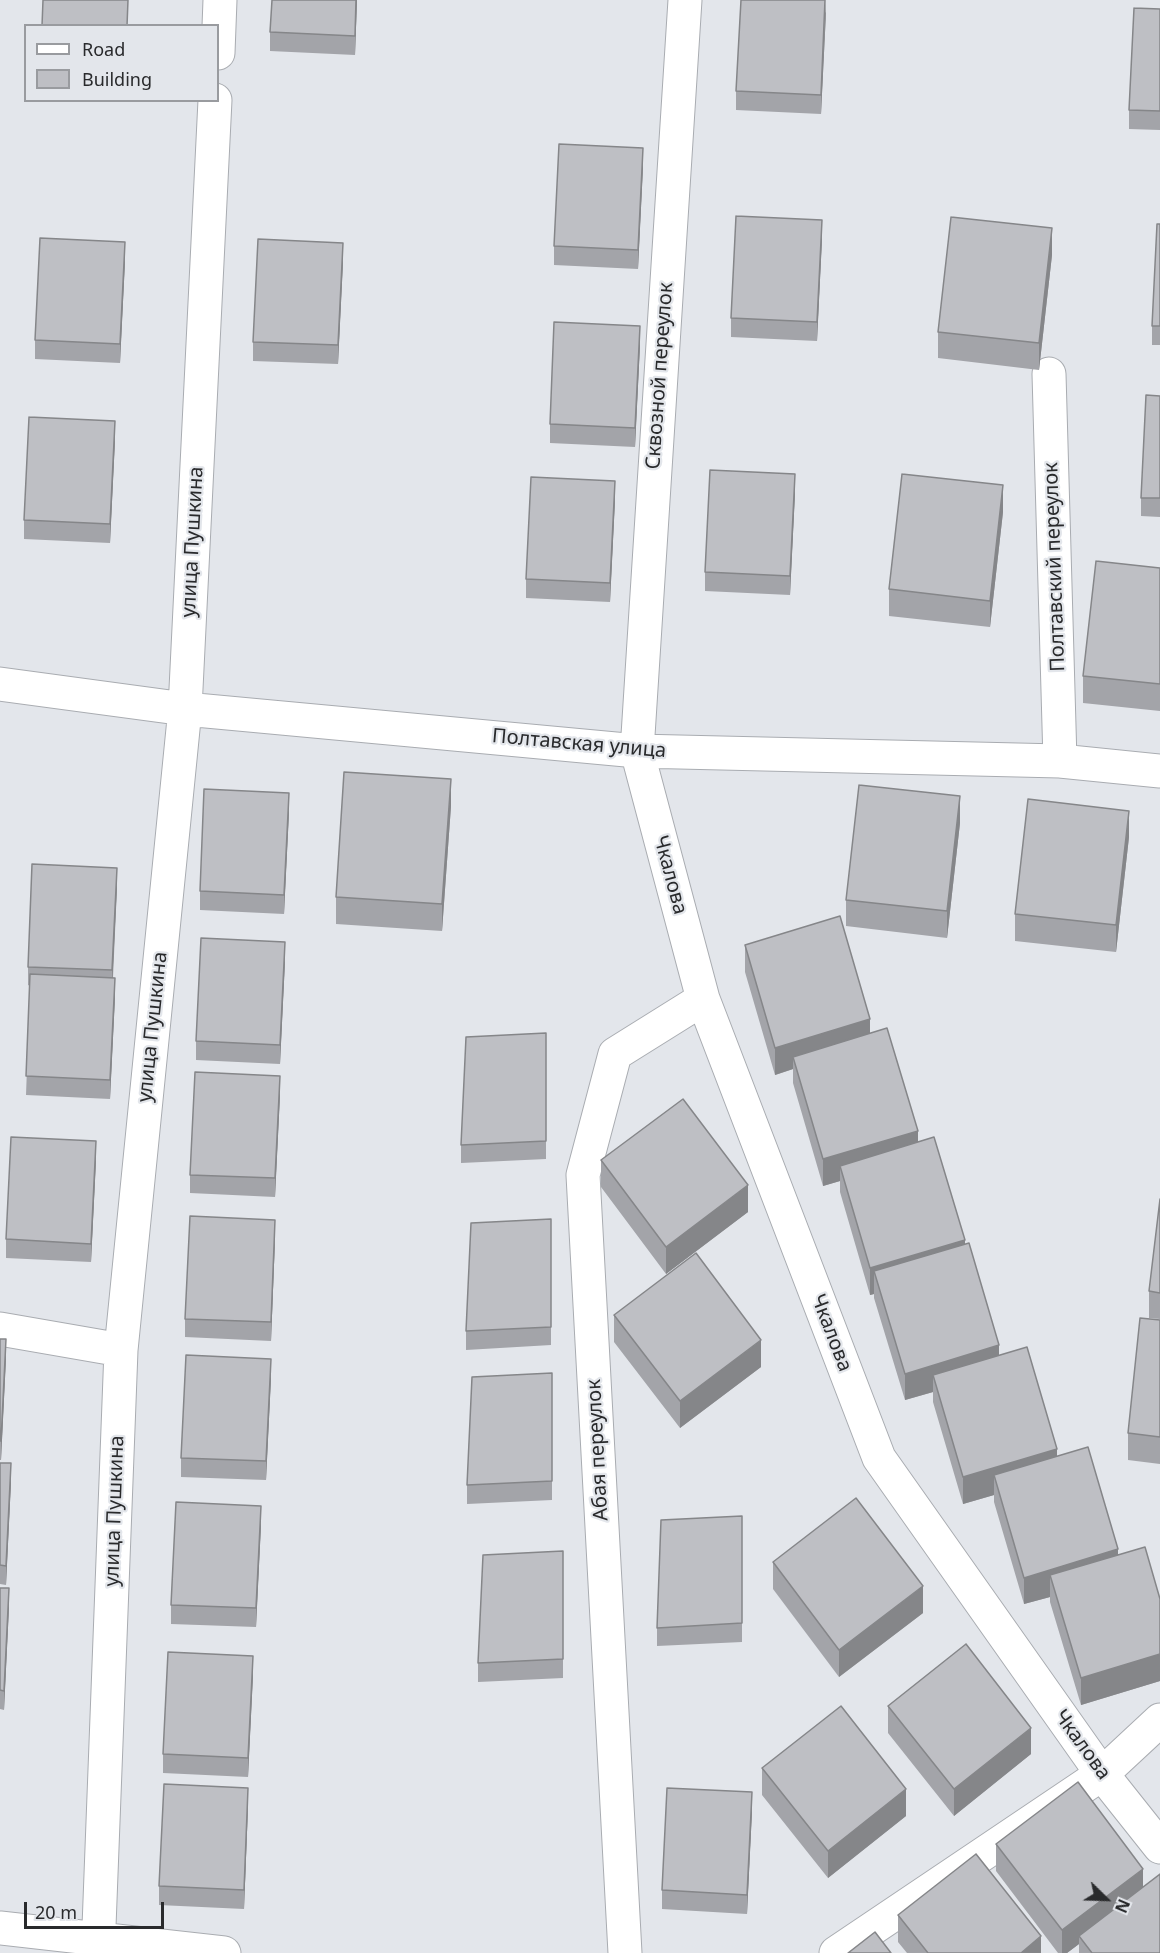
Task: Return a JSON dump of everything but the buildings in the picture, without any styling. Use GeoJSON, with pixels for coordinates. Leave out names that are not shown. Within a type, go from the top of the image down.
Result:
{"type":"FeatureCollection","features":[{"type":"Feature","properties":{"kind":"street"},"geometry":{"type":"LineString","coordinates":[[219,26],[220,0]]}},
{"type":"Feature","properties":{"kind":"street","name":"Сквозной переулок"},"geometry":{"type":"LineString","coordinates":[[637,751],[684,0]]}},
{"type":"Feature","properties":{"kind":"street","name":"улица Пушкина"},"geometry":{"type":"LineString","coordinates":[[98,1947],[121,1350],[185,709],[215,102]]}},
{"type":"Feature","properties":{"kind":"street","name":"Полтавский переулок"},"geometry":{"type":"LineString","coordinates":[[1049,374],[1060,761]]}},
{"type":"Feature","properties":{"kind":"street","name":"Полтавская улица"},"geometry":{"type":"LineString","coordinates":[[0,684],[185,709],[637,751],[1060,761],[1160,771]]}},
{"type":"Feature","properties":{"kind":"street","name":"Чкалова"},"geometry":{"type":"LineString","coordinates":[[637,751],[703,999],[879,1458],[1102,1774],[1160,1847]]}},
{"type":"Feature","properties":{"kind":"street","name":"Абая переулок"},"geometry":{"type":"LineString","coordinates":[[625,1953],[583,1175],[615,1054],[703,999]]}},
{"type":"Feature","properties":{"kind":"street"},"geometry":{"type":"LineString","coordinates":[[0,1329],[121,1350]]}},
{"type":"Feature","properties":{"kind":"street"},"geometry":{"type":"LineString","coordinates":[[836,1953],[1102,1774],[1160,1720]]}},
{"type":"Feature","properties":{"kind":"street"},"geometry":{"type":"LineString","coordinates":[[0,1928],[98,1947],[224,1953]]}}]}
